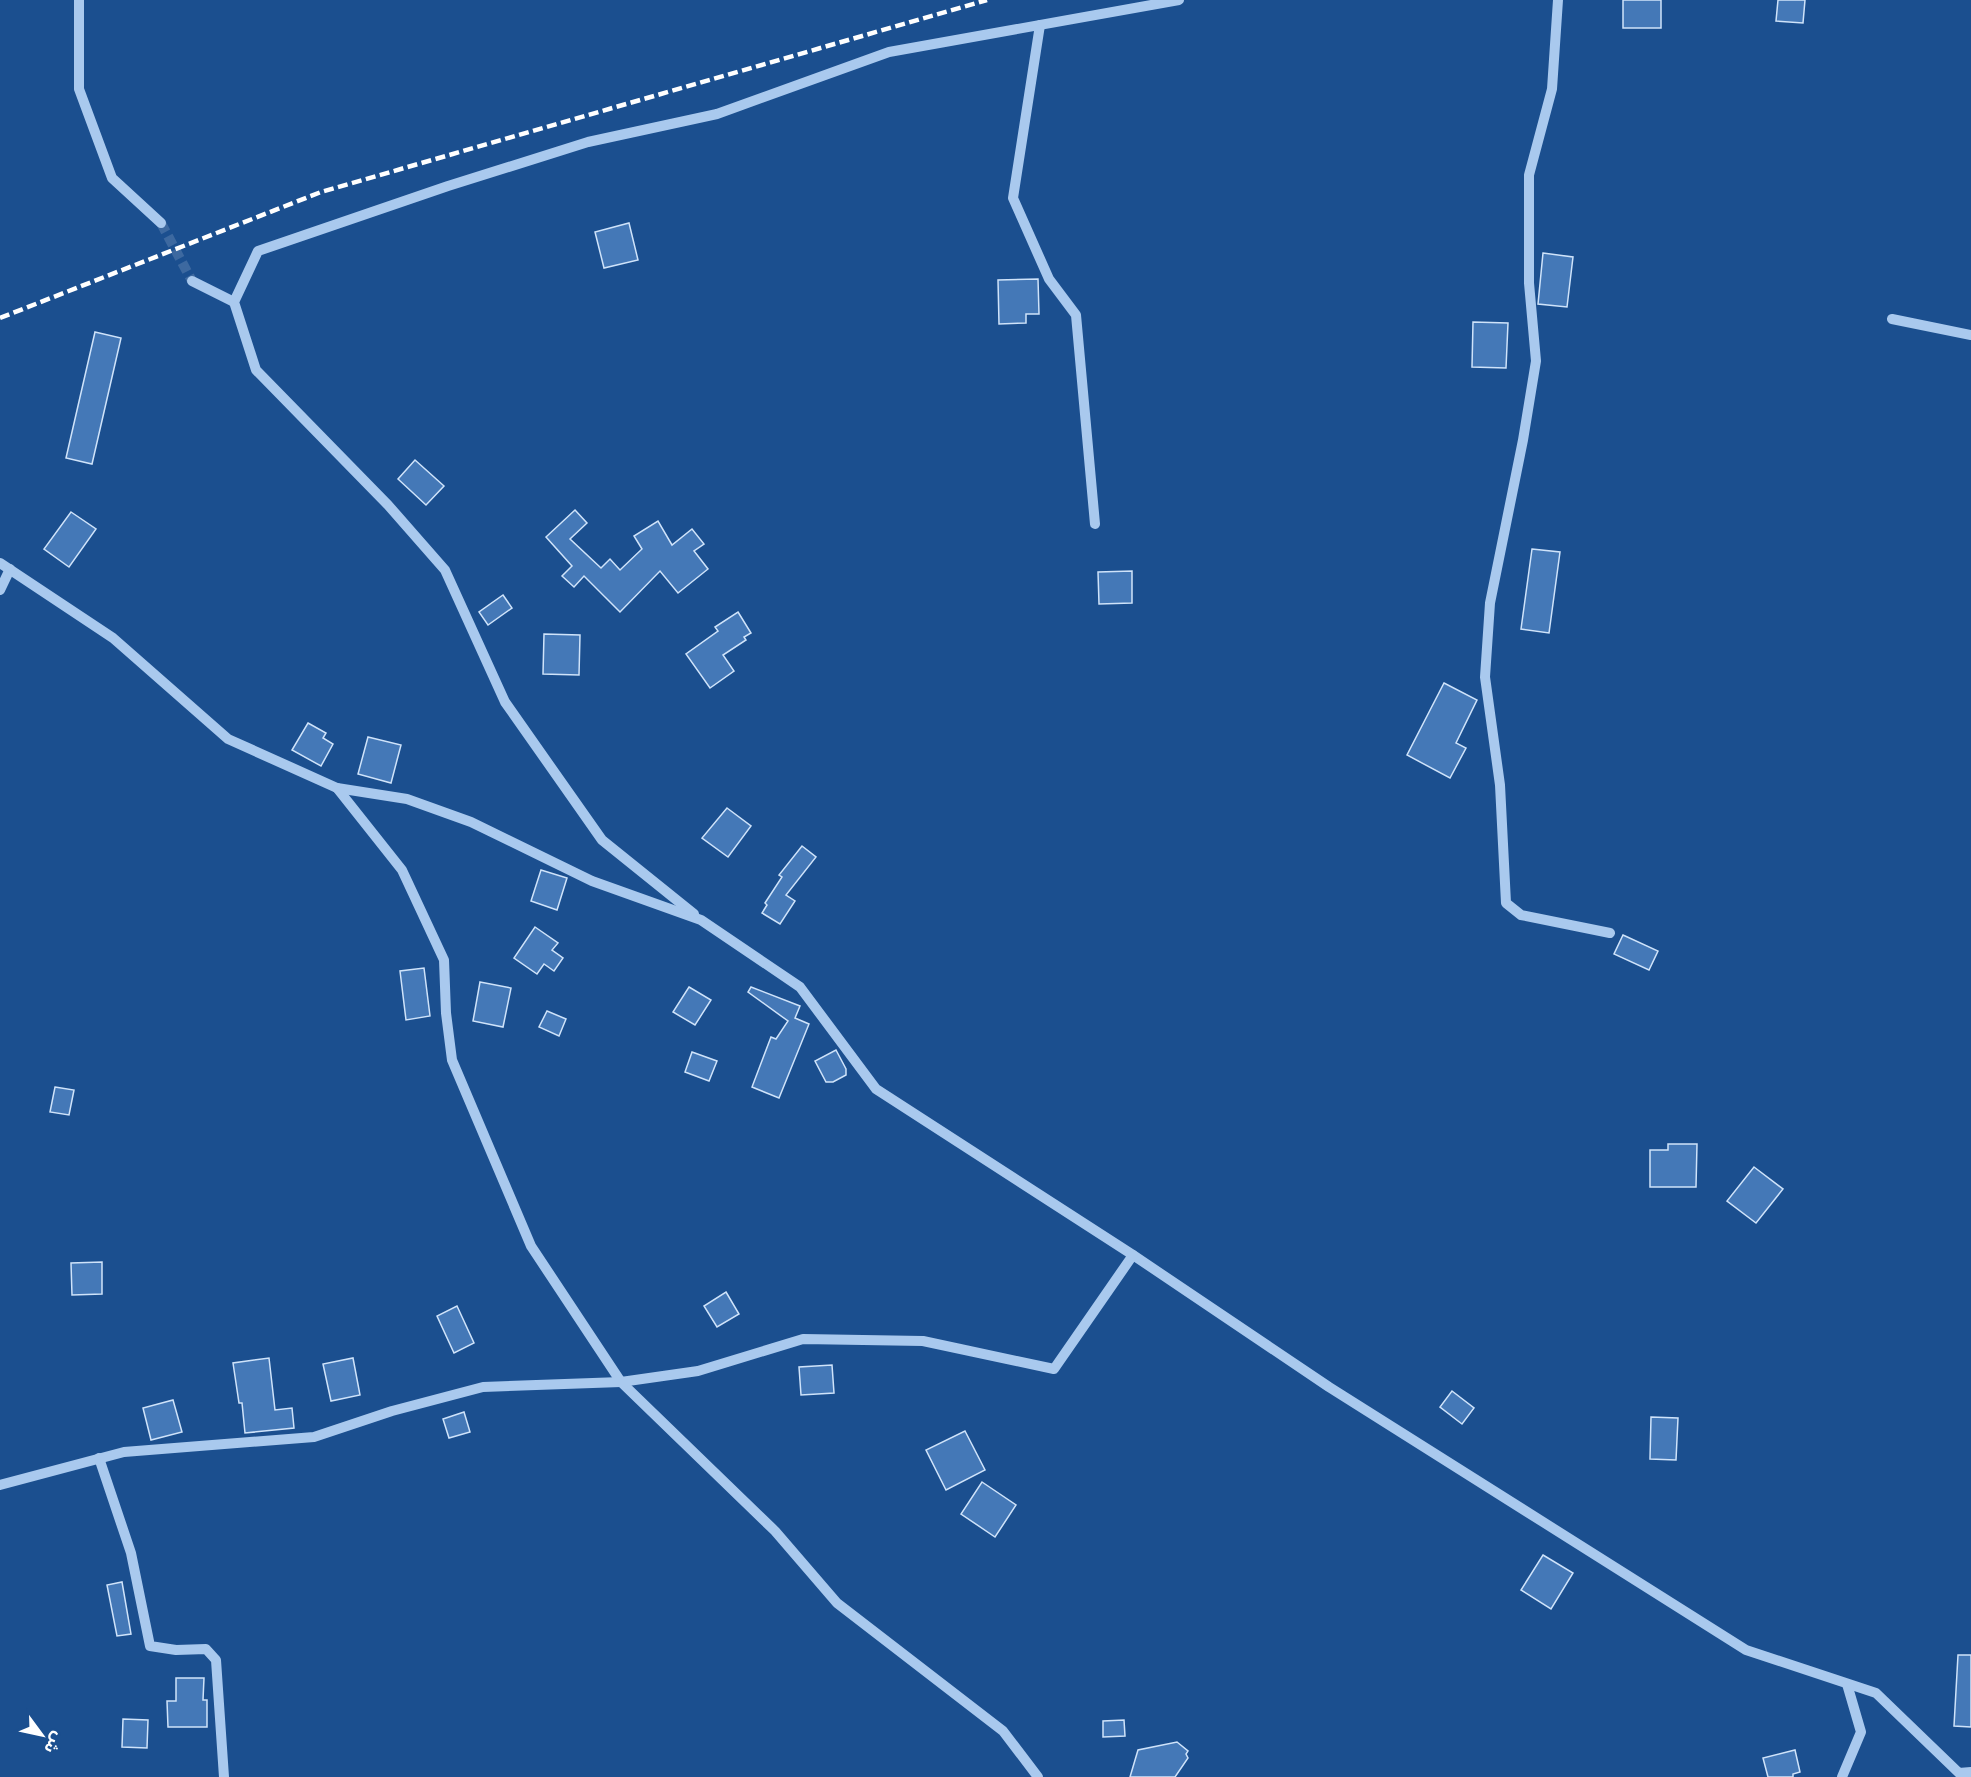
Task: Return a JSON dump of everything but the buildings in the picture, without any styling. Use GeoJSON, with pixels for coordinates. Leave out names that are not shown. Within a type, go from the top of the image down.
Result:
{"type":"FeatureCollection","features":[{"type":"Feature","properties":{"kind":"street"},"geometry":{"type":"LineString","coordinates":[[79,0],[80,89],[112,178],[160,223]]}},
{"type":"Feature","properties":{"kind":"street"},"geometry":{"type":"LineString","coordinates":[[1179,0],[889,52],[717,114],[588,142],[448,186],[258,251],[234,302],[256,370],[388,505],[445,570],[505,702],[602,840],[701,920],[800,987],[876,1089],[1133,1255],[1329,1387],[1746,1650],[1876,1693],[1959,1773],[1971,1772]]}},
{"type":"Feature","properties":{"kind":"street"},"geometry":{"type":"LineString","coordinates":[[1558,0],[1552,88],[1529,175],[1529,283],[1536,361],[1523,440],[1490,603],[1485,677],[1500,785],[1506,903],[1521,915],[1610,933]]}},
{"type":"Feature","properties":{"kind":"street"},"geometry":{"type":"LineString","coordinates":[[1040,25],[1013,198],[1049,279],[1076,315],[1095,524]]}},
{"type":"Feature","properties":{"kind":"street"},"geometry":{"type":"LineString","coordinates":[[192,281],[234,302]]}},
{"type":"Feature","properties":{"kind":"street"},"geometry":{"type":"LineString","coordinates":[[1892,319],[1971,335]]}},
{"type":"Feature","properties":{"kind":"street"},"geometry":{"type":"LineString","coordinates":[[0,590],[5,566],[113,638],[228,739],[337,788],[407,799],[471,822],[592,881],[701,920]]}},
{"type":"Feature","properties":{"kind":"street"},"geometry":{"type":"LineString","coordinates":[[337,788],[402,870],[444,960],[446,1012],[452,1060],[531,1246],[621,1382],[775,1531],[837,1603],[1003,1731],[1038,1777]]}},
{"type":"Feature","properties":{"kind":"street"},"geometry":{"type":"LineString","coordinates":[[0,1485],[124,1452],[314,1437],[392,1411],[483,1387],[621,1382],[698,1371],[803,1339],[923,1341],[1054,1369],[1133,1255]]}},
{"type":"Feature","properties":{"kind":"street"},"geometry":{"type":"LineString","coordinates":[[99,1458],[131,1553],[150,1646],[176,1650],[206,1649],[216,1660],[224,1777]]}},
{"type":"Feature","properties":{"kind":"street"},"geometry":{"type":"LineString","coordinates":[[1842,1777],[1861,1732],[1847,1684]]}},
{"type":"Feature","properties":{"kind":"tunnel"},"geometry":{"type":"LineString","coordinates":[[161,223],[192,281]]}},
{"type":"Feature","properties":{"kind":"railway"},"geometry":{"type":"LineString","coordinates":[[0,318],[321,192],[987,0]]}}]}
